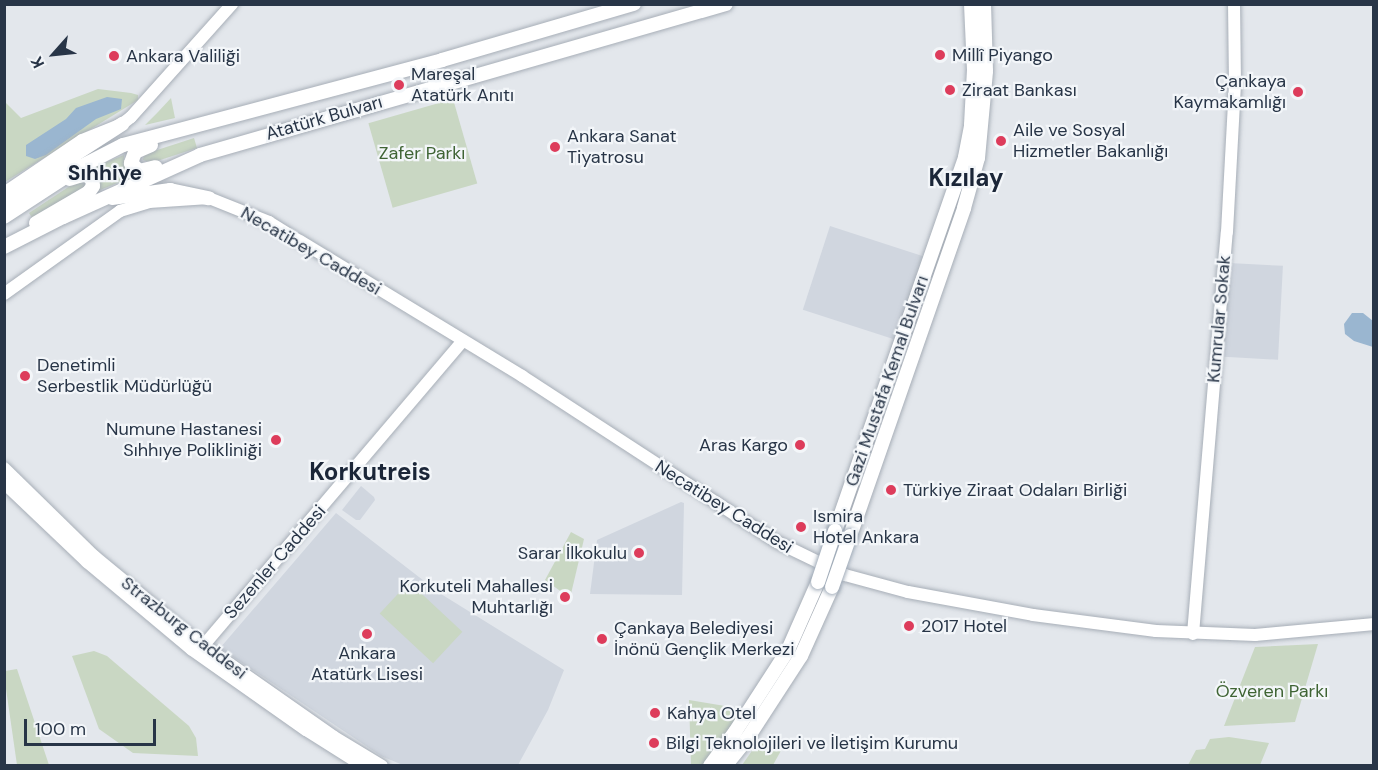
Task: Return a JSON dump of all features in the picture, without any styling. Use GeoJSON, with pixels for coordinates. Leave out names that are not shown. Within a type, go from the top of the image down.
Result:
{"type":"FeatureCollection","features":[{"type":"Feature","properties":{"kind":"main road"},"geometry":{"type":"LineString","coordinates":[[4,207],[63,163],[122,124],[141,108],[232,4]]}},
{"type":"Feature","properties":{"kind":"main road","name":"Atatürk Bulvarı"},"geometry":{"type":"LineString","coordinates":[[4,217],[82,166],[116,148],[634,4]]}},
{"type":"Feature","properties":{"kind":"main road","name":"Atatürk Bulvarı"},"geometry":{"type":"LineString","coordinates":[[5,247],[101,199],[200,155],[726,4]]}},
{"type":"Feature","properties":{"kind":"main road","name":"Gazi Mustafa Kemal Bulvarı"},"geometry":{"type":"LineString","coordinates":[[710,765],[735,732],[788,650],[818,582],[964,160],[971,125],[974,70],[971,4]]}},
{"type":"Feature","properties":{"kind":"main road","name":"Gazi Mustafa Kemal Bulvarı"},"geometry":{"type":"LineString","coordinates":[[725,765],[747,739],[801,656],[832,587],[964,208],[978,158],[986,70],[984,4]]}},
{"type":"Feature","properties":{"kind":"main road","name":"Kumrular Sokak"},"geometry":{"type":"LineString","coordinates":[[1193,634],[1227,232],[1235,84],[1234,4]]}},
{"type":"Feature","properties":{"kind":"main road"},"geometry":{"type":"LineString","coordinates":[[4,193],[82,140],[122,124]]}},
{"type":"Feature","properties":{"kind":"main road"},"geometry":{"type":"LineString","coordinates":[[194,126],[139,150],[133,155],[131,163],[135,169],[142,171],[200,155]]}},
{"type":"Feature","properties":{"kind":"main road"},"geometry":{"type":"LineString","coordinates":[[5,247],[53,211],[89,192],[93,186],[93,180],[88,175],[81,175],[34,198]]}},
{"type":"Feature","properties":{"kind":"main road"},"geometry":{"type":"LineString","coordinates":[[101,199],[170,190],[209,198]]}},
{"type":"Feature","properties":{"kind":"main road"},"geometry":{"type":"LineString","coordinates":[[4,294],[98,225],[120,212],[148,202],[209,198]]}},
{"type":"Feature","properties":{"kind":"main road","name":"Necatibey Caddesi"},"geometry":{"type":"LineString","coordinates":[[209,198],[268,222],[532,382],[777,542],[845,575],[908,592],[1033,615],[1193,634],[1255,634],[1374,624]]}},
{"type":"Feature","properties":{"kind":"main road","name":"Sezenler Caddesi"},"geometry":{"type":"LineString","coordinates":[[203,646],[463,341]]}},
{"type":"Feature","properties":{"kind":"main road","name":"Strazburg Caddesi"},"geometry":{"type":"LineString","coordinates":[[4,468],[94,556],[203,646],[327,732],[380,765]]}},
{"type":"Feature","properties":{"kind":"main road","name":"Strazburg Caddesi"},"geometry":{"type":"LineString","coordinates":[[4,483],[87,562],[191,649],[306,730],[363,765]]}},
{"type":"Feature","properties":{"kind":"shaded area"},"geometry":{"type":"Polygon","coordinates":[[[830,226],[929,258],[902,342],[803,310],[830,226]]]}},
{"type":"Feature","properties":{"kind":"shaded area"},"geometry":{"type":"Polygon","coordinates":[[[1229,263],[1283,266],[1278,360],[1224,357],[1229,263]]]}},
{"type":"Feature","properties":{"kind":"shaded area"},"geometry":{"type":"Polygon","coordinates":[[[361,486],[375,500],[360,520],[356,520],[342,510],[361,486]]]}},
{"type":"Feature","properties":{"kind":"shaded area","name":"Sarar İlkokulu"},"geometry":{"type":"Polygon","coordinates":[[[681,502],[684,503],[682,595],[590,594],[597,540],[681,502]]]}},
{"type":"Feature","properties":{"kind":"shaded area","name":"Ankara Atatürk Lisesi"},"geometry":{"type":"Polygon","coordinates":[[[336,513],[441,594],[564,670],[548,710],[518,765],[403,765],[381,756],[220,648],[336,513]]]}},
{"type":"Feature","properties":{"kind":"green space"},"geometry":{"type":"Polygon","coordinates":[[[98,89],[131,93],[138,95],[138,100],[5,182],[5,102],[21,118],[98,89]]]}},
{"type":"Feature","properties":{"kind":"green space"},"geometry":{"type":"Polygon","coordinates":[[[171,98],[175,118],[145,125],[158,112],[171,98]]]}},
{"type":"Feature","properties":{"kind":"green space","name":"Zafer Parkı"},"geometry":{"type":"Polygon","coordinates":[[[453,99],[477,184],[393,208],[368,123],[453,99]]]}},
{"type":"Feature","properties":{"kind":"green space"},"geometry":{"type":"Polygon","coordinates":[[[194,138],[197,148],[151,163],[143,160],[144,155],[148,153],[194,138]]]}},
{"type":"Feature","properties":{"kind":"green space"},"geometry":{"type":"Polygon","coordinates":[[[124,155],[124,165],[135,176],[95,192],[99,182],[94,167],[124,155]]]}},
{"type":"Feature","properties":{"kind":"green space"},"geometry":{"type":"Polygon","coordinates":[[[79,180],[87,182],[86,188],[34,221],[29,213],[79,180]]]}},
{"type":"Feature","properties":{"kind":"green space"},"geometry":{"type":"Polygon","coordinates":[[[571,532],[584,539],[570,598],[545,580],[571,532]]]}},
{"type":"Feature","properties":{"kind":"green space"},"geometry":{"type":"Polygon","coordinates":[[[409,582],[462,632],[433,663],[380,613],[409,582]]]}},
{"type":"Feature","properties":{"kind":"green space","name":"Özveren Parkı"},"geometry":{"type":"Polygon","coordinates":[[[1318,644],[1295,722],[1224,726],[1255,647],[1318,644]]]}},
{"type":"Feature","properties":{"kind":"green space"},"geometry":{"type":"Polygon","coordinates":[[[94,651],[107,656],[189,726],[196,738],[198,756],[133,753],[99,729],[72,656],[94,651]]]}},
{"type":"Feature","properties":{"kind":"green space"},"geometry":{"type":"Polygon","coordinates":[[[17,669],[49,765],[17,765],[4,675],[5,671],[17,669]]]}},
{"type":"Feature","properties":{"kind":"green space"},"geometry":{"type":"Polygon","coordinates":[[[689,700],[749,710],[710,765],[691,765],[689,700]]]}},
{"type":"Feature","properties":{"kind":"green space"},"geometry":{"type":"Polygon","coordinates":[[[1229,737],[1269,743],[1260,765],[1188,765],[1196,750],[1205,749],[1210,739],[1229,737]]]}},
{"type":"Feature","properties":{"kind":"green space"},"geometry":{"type":"Polygon","coordinates":[[[761,738],[783,747],[773,765],[742,765],[761,738]]]}},
{"type":"Feature","properties":{"kind":"water"},"geometry":{"type":"Polygon","coordinates":[[[107,97],[122,99],[121,109],[96,119],[46,155],[35,159],[26,156],[26,145],[66,119],[76,108],[107,97]]]}},
{"type":"Feature","properties":{"kind":"water"},"geometry":{"type":"Polygon","coordinates":[[[1352,313],[1363,313],[1373,321],[1373,347],[1354,341],[1345,334],[1344,324],[1352,313]]]}},
{"type":"Feature","properties":{"kind":"place","name":"Millî Piyango"},"geometry":{"type":"Point","coordinates":[940,55]}},
{"type":"Feature","properties":{"kind":"place","name":"Ankara Valiliği"},"geometry":{"type":"Point","coordinates":[114,56]}},
{"type":"Feature","properties":{"kind":"place","name":"Mareşal Atatürk Anıtı"},"geometry":{"type":"Point","coordinates":[399,85]}},
{"type":"Feature","properties":{"kind":"place","name":"Ziraat Bankası"},"geometry":{"type":"Point","coordinates":[950,90]}},
{"type":"Feature","properties":{"kind":"place","name":"Çankaya Kaymakamlığı"},"geometry":{"type":"Point","coordinates":[1298,92]}},
{"type":"Feature","properties":{"kind":"place","name":"Aile ve Sosyal Hizmetler Bakanlığı"},"geometry":{"type":"Point","coordinates":[1001,141]}},
{"type":"Feature","properties":{"kind":"place","name":"Ankara Sanat Tiyatrosu"},"geometry":{"type":"Point","coordinates":[555,147]}},
{"type":"Feature","properties":{"kind":"place","name":"Denetimli Serbestlik Müdürlüğü"},"geometry":{"type":"Point","coordinates":[25,376]}},
{"type":"Feature","properties":{"kind":"place","name":"Numune Hastanesi Sıhhıye Polikliniği"},"geometry":{"type":"Point","coordinates":[276,440]}},
{"type":"Feature","properties":{"kind":"place","name":"Aras Kargo"},"geometry":{"type":"Point","coordinates":[800,445]}},
{"type":"Feature","properties":{"kind":"place","name":"Türkiye Ziraat Odaları Birliği"},"geometry":{"type":"Point","coordinates":[891,490]}},
{"type":"Feature","properties":{"kind":"place","name":"Ismira Hotel Ankara"},"geometry":{"type":"Point","coordinates":[801,527]}},
{"type":"Feature","properties":{"kind":"place","name":"Sarar İlkokulu"},"geometry":{"type":"Point","coordinates":[639,553]}},
{"type":"Feature","properties":{"kind":"place","name":"Korkuteli Mahallesi Muhtarlığı"},"geometry":{"type":"Point","coordinates":[565,597]}},
{"type":"Feature","properties":{"kind":"place","name":"2017 Hotel"},"geometry":{"type":"Point","coordinates":[909,626]}},
{"type":"Feature","properties":{"kind":"place","name":"Ankara Atatürk Lisesi"},"geometry":{"type":"Point","coordinates":[367,634]}},
{"type":"Feature","properties":{"kind":"place","name":"Çankaya Belediyesi İnönü Gençlik Merkezi"},"geometry":{"type":"Point","coordinates":[602,639]}},
{"type":"Feature","properties":{"kind":"place","name":"Kahya Otel"},"geometry":{"type":"Point","coordinates":[655,713]}},
{"type":"Feature","properties":{"kind":"place","name":"Bilgi Teknolojileri ve İletişim Kurumu"},"geometry":{"type":"Point","coordinates":[654,743]}},
{"type":"Feature","properties":{"kind":"district","name":"Sıhhiye"},"geometry":{"type":"Point","coordinates":[105,173]}},
{"type":"Feature","properties":{"kind":"district","name":"Kızılay"},"geometry":{"type":"Point","coordinates":[966,178]}},
{"type":"Feature","properties":{"kind":"district","name":"Korkutreis"},"geometry":{"type":"Point","coordinates":[370,472]}}]}
